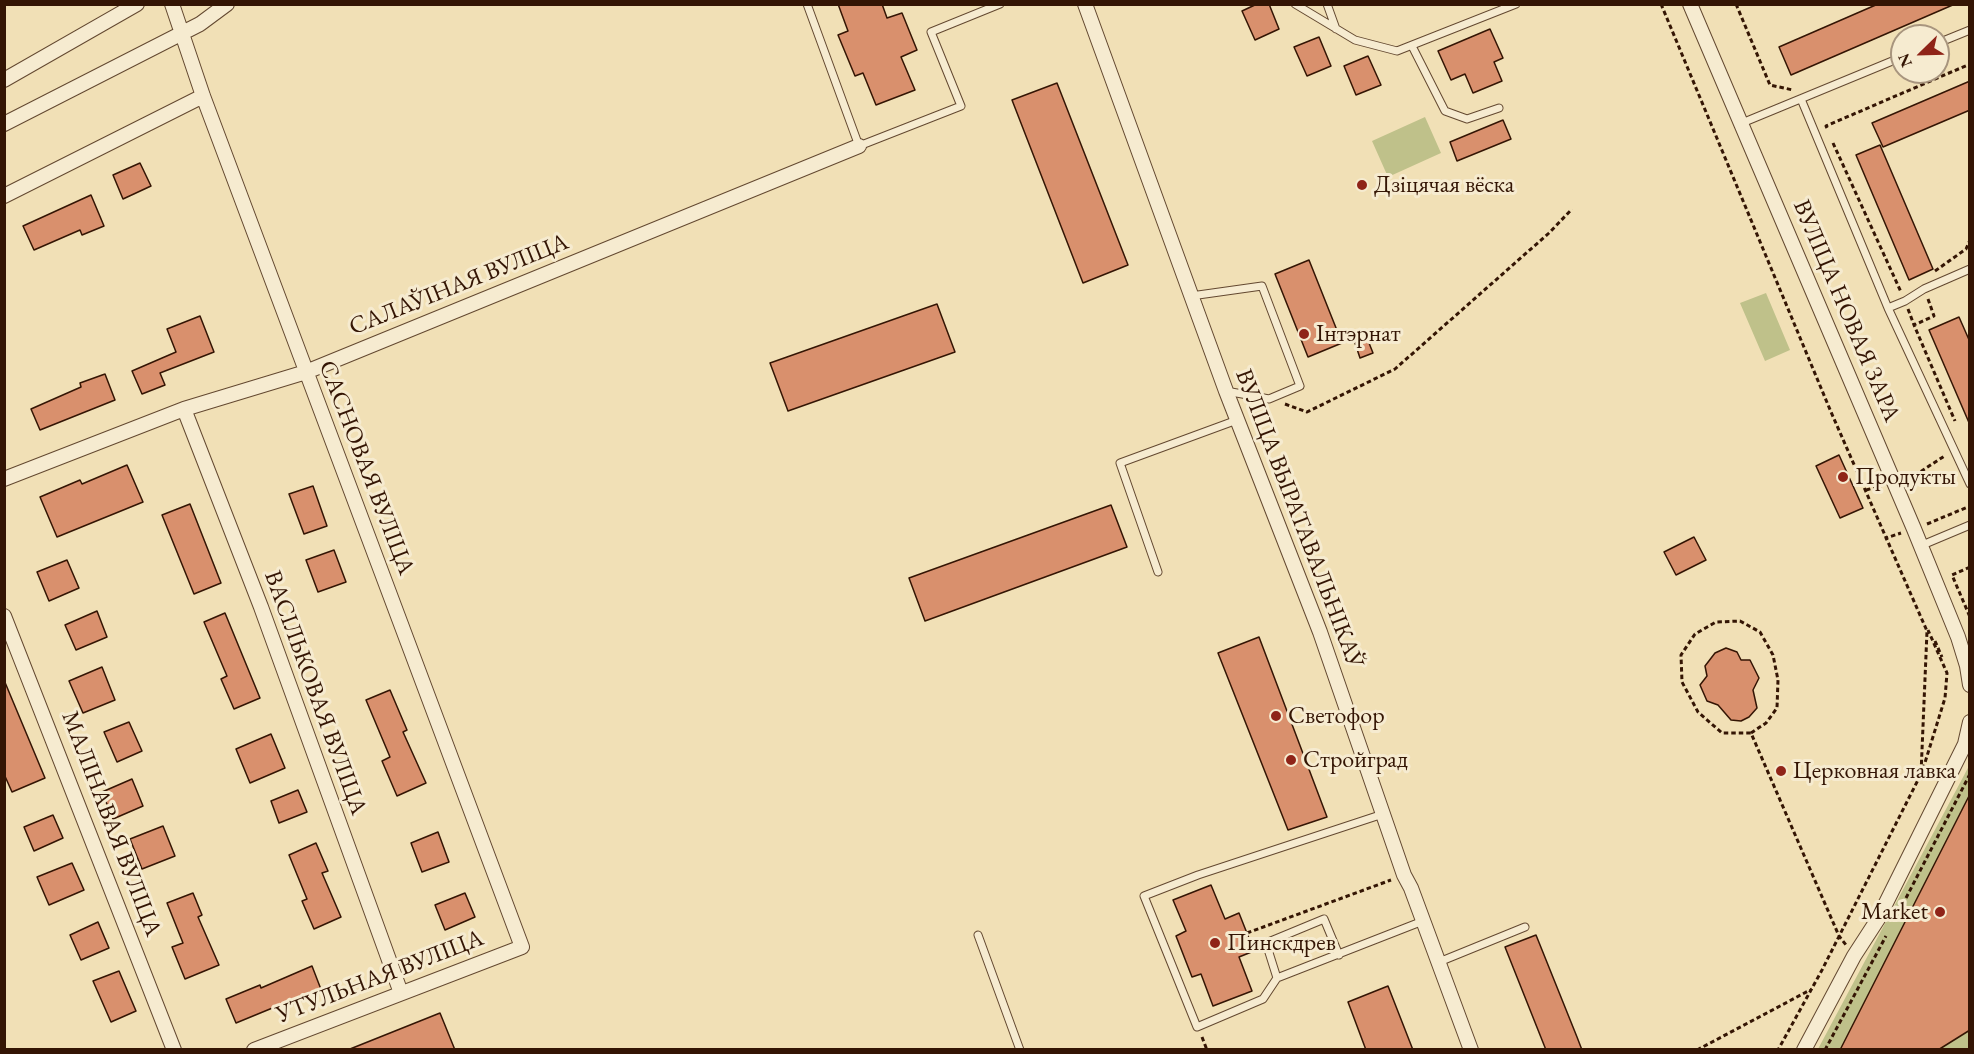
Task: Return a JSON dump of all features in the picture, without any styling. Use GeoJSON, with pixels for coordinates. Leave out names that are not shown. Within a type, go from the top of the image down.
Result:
{"type":"FeatureCollection","features":[{"type":"Feature","properties":{"kind":"street"},"geometry":{"type":"LineString","coordinates":[[4,80],[137,4]]}},
{"type":"Feature","properties":{"kind":"street","name":"САСНОВАЯ ВУЛІЦА"},"geometry":{"type":"LineString","coordinates":[[172,4],[306,372],[522,947]]}},
{"type":"Feature","properties":{"kind":"street"},"geometry":{"type":"LineString","coordinates":[[4,124],[200,24],[227,4]]}},
{"type":"Feature","properties":{"kind":"street","name":"ВУЛІЦА ВЫРАТАВАЛЬНІКАЎ"},"geometry":{"type":"LineString","coordinates":[[1085,4],[1226,392],[1320,632],[1404,875],[1471,1050]]}},
{"type":"Feature","properties":{"kind":"street","name":"ВУЛІЦА НОВАЯ ЗАРА"},"geometry":{"type":"LineString","coordinates":[[1690,4],[1958,637],[1970,685]]}},
{"type":"Feature","properties":{"kind":"street"},"geometry":{"type":"LineString","coordinates":[[4,196],[204,96]]}},
{"type":"Feature","properties":{"kind":"street","name":"САЛАЎІНАЯ ВУЛІЦА"},"geometry":{"type":"LineString","coordinates":[[4,479],[184,410],[306,372],[859,146]]}},
{"type":"Feature","properties":{"kind":"street","name":"ВАСІЛЬКОВАЯ ВУЛІЦА"},"geometry":{"type":"LineString","coordinates":[[184,410],[261,607],[401,993]]}},
{"type":"Feature","properties":{"kind":"street","name":"МАЛІНАВАЯ ВУЛІЦА"},"geometry":{"type":"LineString","coordinates":[[4,616],[174,1050]]}},
{"type":"Feature","properties":{"kind":"street"},"geometry":{"type":"LineString","coordinates":[[1804,1050],[1854,956],[1878,919],[1965,744],[1970,722]]}},
{"type":"Feature","properties":{"kind":"street","name":"УТУЛЬНАЯ ВУЛІЦА"},"geometry":{"type":"LineString","coordinates":[[254,1050],[522,947]]}},
{"type":"Feature","properties":{"kind":"lane"},"geometry":{"type":"LineString","coordinates":[[807,4],[859,146],[961,106],[931,32],[1000,4]]}},
{"type":"Feature","properties":{"kind":"lane"},"geometry":{"type":"LineString","coordinates":[[1295,4],[1354,40],[1397,51],[1516,4]]}},
{"type":"Feature","properties":{"kind":"lane"},"geometry":{"type":"LineString","coordinates":[[1327,4],[1336,29]]}},
{"type":"Feature","properties":{"kind":"lane"},"geometry":{"type":"LineString","coordinates":[[1950,38],[1970,30]]}},
{"type":"Feature","properties":{"kind":"lane"},"geometry":{"type":"LineString","coordinates":[[1412,46],[1445,111],[1467,120],[1499,108]]}},
{"type":"Feature","properties":{"kind":"lane"},"geometry":{"type":"LineString","coordinates":[[1742,123],[1890,62]]}},
{"type":"Feature","properties":{"kind":"lane"},"geometry":{"type":"LineString","coordinates":[[1801,99],[1888,308],[1970,484]]}},
{"type":"Feature","properties":{"kind":"lane"},"geometry":{"type":"LineString","coordinates":[[1888,308],[1970,269]]}},
{"type":"Feature","properties":{"kind":"lane"},"geometry":{"type":"LineString","coordinates":[[1191,296],[1262,286],[1300,386],[1269,399],[1226,392]]}},
{"type":"Feature","properties":{"kind":"lane"},"geometry":{"type":"LineString","coordinates":[[1158,572],[1120,463],[1237,420]]}},
{"type":"Feature","properties":{"kind":"lane"},"geometry":{"type":"LineString","coordinates":[[1920,546],[1970,525]]}},
{"type":"Feature","properties":{"kind":"lane"},"geometry":{"type":"LineString","coordinates":[[1383,814],[1198,875],[1144,896],[1197,1027],[1263,999],[1277,978],[1423,921]]}},
{"type":"Feature","properties":{"kind":"lane"},"geometry":{"type":"LineString","coordinates":[[1277,978],[1266,943],[1324,919],[1339,955]]}},
{"type":"Feature","properties":{"kind":"lane"},"geometry":{"type":"LineString","coordinates":[[1439,962],[1525,927]]}},
{"type":"Feature","properties":{"kind":"lane"},"geometry":{"type":"LineString","coordinates":[[978,935],[1020,1050]]}},
{"type":"Feature","properties":{"kind":"path"},"geometry":{"type":"LineString","coordinates":[[1661,4],[1831,412],[1927,631],[1939,647],[1947,673],[1945,698],[1921,774],[1778,1050]]}},
{"type":"Feature","properties":{"kind":"path"},"geometry":{"type":"LineString","coordinates":[[1736,4],[1770,86],[1814,93]]}},
{"type":"Feature","properties":{"kind":"path"},"geometry":{"type":"LineString","coordinates":[[1956,423],[1905,301],[1826,126],[1970,64]]}},
{"type":"Feature","properties":{"kind":"path"},"geometry":{"type":"LineString","coordinates":[[1269,399],[1307,412],[1395,369],[1549,233],[1572,209]]}},
{"type":"Feature","properties":{"kind":"path"},"geometry":{"type":"LineString","coordinates":[[1914,324],[1934,316],[1921,281],[1966,249],[1970,240]]}},
{"type":"Feature","properties":{"kind":"path"},"geometry":{"type":"LineString","coordinates":[[1866,490],[1920,472],[1955,450]]}},
{"type":"Feature","properties":{"kind":"path"},"geometry":{"type":"LineString","coordinates":[[1886,538],[1914,530],[1970,506]]}},
{"type":"Feature","properties":{"kind":"path"},"geometry":{"type":"LineString","coordinates":[[1886,538],[1947,673]]}},
{"type":"Feature","properties":{"kind":"path"},"geometry":{"type":"LineString","coordinates":[[1970,567],[1952,575],[1970,617]]}},
{"type":"Feature","properties":{"kind":"path"},"geometry":{"type":"LineString","coordinates":[[1740,621],[1760,632],[1773,655],[1778,681],[1777,708],[1766,723],[1751,733],[1722,733],[1698,712],[1682,682],[1681,655],[1695,634],[1716,622],[1740,621]]}},
{"type":"Feature","properties":{"kind":"path"},"geometry":{"type":"LineString","coordinates":[[1921,774],[1927,631]]}},
{"type":"Feature","properties":{"kind":"path"},"geometry":{"type":"LineString","coordinates":[[1751,733],[1839,936],[1854,956]]}},
{"type":"Feature","properties":{"kind":"path"},"geometry":{"type":"LineString","coordinates":[[1247,933],[1404,875]]}},
{"type":"Feature","properties":{"kind":"path"},"geometry":{"type":"LineString","coordinates":[[1697,1050],[1812,988]]}},
{"type":"Feature","properties":{"kind":"green space"},"geometry":{"type":"Polygon","coordinates":[[[1425,117],[1441,153],[1388,177],[1372,141],[1425,117]]]}},
{"type":"Feature","properties":{"kind":"green space"},"geometry":{"type":"Polygon","coordinates":[[[1766,293],[1790,350],[1765,361],[1740,303],[1766,293]]]}},
{"type":"Feature","properties":{"kind":"green space","name":"Market"},"geometry":{"type":"Polygon","coordinates":[[[1969,766],[1969,1049],[1818,1049],[1969,766]]]}},
{"type":"Feature","properties":{"kind":"building"},"geometry":{"type":"Polygon","coordinates":[[[838,4],[882,4],[887,18],[902,13],[917,50],[901,57],[915,90],[876,105],[863,73],[855,76],[838,35],[848,31],[838,4]]]}},
{"type":"Feature","properties":{"kind":"building"},"geometry":{"type":"Polygon","coordinates":[[[1257,4],[1269,4],[1279,29],[1255,40],[1242,11],[1257,4]]]}},
{"type":"Feature","properties":{"kind":"building"},"geometry":{"type":"Polygon","coordinates":[[[1878,4],[1955,4],[1909,24],[1890,24],[1890,32],[1791,75],[1779,47],[1878,4]]]}},
{"type":"Feature","properties":{"kind":"building"},"geometry":{"type":"Polygon","coordinates":[[[1490,29],[1503,58],[1494,62],[1502,81],[1473,93],[1465,74],[1451,80],[1438,51],[1490,29]]]}},
{"type":"Feature","properties":{"kind":"building"},"geometry":{"type":"Polygon","coordinates":[[[1319,37],[1331,66],[1307,76],[1294,47],[1319,37]]]}},
{"type":"Feature","properties":{"kind":"building"},"geometry":{"type":"Polygon","coordinates":[[[1368,56],[1381,85],[1356,95],[1344,66],[1368,56]]]}},
{"type":"Feature","properties":{"kind":"building"},"geometry":{"type":"Polygon","coordinates":[[[1970,81],[1970,110],[1883,147],[1872,123],[1970,81]]]}},
{"type":"Feature","properties":{"kind":"building"},"geometry":{"type":"Polygon","coordinates":[[[1057,83],[1128,265],[1083,283],[1012,100],[1057,83]]]}},
{"type":"Feature","properties":{"kind":"building"},"geometry":{"type":"Polygon","coordinates":[[[1503,120],[1511,139],[1457,161],[1450,142],[1503,120]]]}},
{"type":"Feature","properties":{"kind":"building"},"geometry":{"type":"Polygon","coordinates":[[[1880,145],[1933,269],[1909,280],[1856,155],[1880,145]]]}},
{"type":"Feature","properties":{"kind":"building"},"geometry":{"type":"Polygon","coordinates":[[[140,163],[151,186],[123,199],[113,175],[140,163]]]}},
{"type":"Feature","properties":{"kind":"building"},"geometry":{"type":"Polygon","coordinates":[[[91,195],[104,226],[82,235],[80,230],[34,250],[23,226],[91,195]]]}},
{"type":"Feature","properties":{"kind":"building"},"geometry":{"type":"Polygon","coordinates":[[[1309,260],[1342,343],[1308,357],[1275,274],[1309,260]]]}},
{"type":"Feature","properties":{"kind":"building"},"geometry":{"type":"Polygon","coordinates":[[[937,304],[955,352],[788,411],[770,363],[937,304]]]}},
{"type":"Feature","properties":{"kind":"building"},"geometry":{"type":"Polygon","coordinates":[[[200,316],[214,352],[160,373],[165,385],[142,394],[132,371],[176,352],[167,329],[200,316]]]}},
{"type":"Feature","properties":{"kind":"building"},"geometry":{"type":"Polygon","coordinates":[[[1959,317],[1970,342],[1970,425],[1929,330],[1959,317]]]}},
{"type":"Feature","properties":{"kind":"building"},"geometry":{"type":"Polygon","coordinates":[[[1367,338],[1373,353],[1360,358],[1355,343],[1367,338]]]}},
{"type":"Feature","properties":{"kind":"building"},"geometry":{"type":"Polygon","coordinates":[[[105,374],[115,400],[40,430],[31,409],[81,387],[80,383],[105,374]]]}},
{"type":"Feature","properties":{"kind":"building"},"geometry":{"type":"Polygon","coordinates":[[[1839,455],[1863,508],[1840,518],[1816,466],[1839,455]]]}},
{"type":"Feature","properties":{"kind":"building"},"geometry":{"type":"Polygon","coordinates":[[[127,465],[143,502],[57,537],[40,497],[80,480],[82,484],[127,465]]]}},
{"type":"Feature","properties":{"kind":"building"},"geometry":{"type":"Polygon","coordinates":[[[313,486],[327,526],[304,534],[289,494],[313,486]]]}},
{"type":"Feature","properties":{"kind":"building"},"geometry":{"type":"Polygon","coordinates":[[[190,504],[221,583],[194,594],[162,515],[190,504]]]}},
{"type":"Feature","properties":{"kind":"building"},"geometry":{"type":"Polygon","coordinates":[[[1111,505],[1127,547],[925,621],[909,578],[1111,505]]]}},
{"type":"Feature","properties":{"kind":"building"},"geometry":{"type":"Polygon","coordinates":[[[1694,537],[1706,560],[1676,575],[1664,552],[1694,537]]]}},
{"type":"Feature","properties":{"kind":"building"},"geometry":{"type":"Polygon","coordinates":[[[334,550],[346,582],[318,592],[306,560],[334,550]]]}},
{"type":"Feature","properties":{"kind":"building"},"geometry":{"type":"Polygon","coordinates":[[[67,560],[79,588],[49,601],[37,572],[67,560]]]}},
{"type":"Feature","properties":{"kind":"building"},"geometry":{"type":"Polygon","coordinates":[[[97,611],[107,637],[76,650],[65,625],[97,611]]]}},
{"type":"Feature","properties":{"kind":"building"},"geometry":{"type":"Polygon","coordinates":[[[225,613],[260,698],[234,709],[221,679],[227,676],[204,622],[225,613]]]}},
{"type":"Feature","properties":{"kind":"building"},"geometry":{"type":"Polygon","coordinates":[[[1259,637],[1327,817],[1288,830],[1218,653],[1259,637]]]}},
{"type":"Feature","properties":{"kind":"building"},"geometry":{"type":"Polygon","coordinates":[[[1726,648],[1737,652],[1741,660],[1750,660],[1759,678],[1753,690],[1757,708],[1749,717],[1741,721],[1731,720],[1718,705],[1707,701],[1700,685],[1707,676],[1705,666],[1715,653],[1726,648]]]}},
{"type":"Feature","properties":{"kind":"building"},"geometry":{"type":"Polygon","coordinates":[[[102,667],[115,700],[83,713],[69,681],[102,667]]]}},
{"type":"Feature","properties":{"kind":"building"},"geometry":{"type":"Polygon","coordinates":[[[4,680],[45,778],[12,792],[4,774],[4,680]]]}},
{"type":"Feature","properties":{"kind":"building"},"geometry":{"type":"Polygon","coordinates":[[[390,690],[407,730],[403,732],[426,783],[397,796],[382,761],[390,757],[366,700],[390,690]]]}},
{"type":"Feature","properties":{"kind":"building"},"geometry":{"type":"Polygon","coordinates":[[[129,722],[142,751],[117,762],[104,732],[129,722]]]}},
{"type":"Feature","properties":{"kind":"building"},"geometry":{"type":"Polygon","coordinates":[[[271,734],[285,768],[250,783],[236,749],[271,734]]]}},
{"type":"Feature","properties":{"kind":"building"},"geometry":{"type":"Polygon","coordinates":[[[132,779],[143,806],[113,819],[102,792],[132,779]]]}},
{"type":"Feature","properties":{"kind":"building"},"geometry":{"type":"Polygon","coordinates":[[[298,790],[307,812],[279,823],[271,801],[298,790]]]}},
{"type":"Feature","properties":{"kind":"building","name":"Market"},"geometry":{"type":"Polygon","coordinates":[[[1970,794],[1970,1030],[1938,1050],[1840,1050],[1970,794]]]}},
{"type":"Feature","properties":{"kind":"building"},"geometry":{"type":"Polygon","coordinates":[[[53,815],[63,838],[34,851],[24,827],[53,815]]]}},
{"type":"Feature","properties":{"kind":"building"},"geometry":{"type":"Polygon","coordinates":[[[163,826],[175,856],[142,869],[130,839],[163,826]]]}},
{"type":"Feature","properties":{"kind":"building"},"geometry":{"type":"Polygon","coordinates":[[[438,832],[449,862],[422,872],[411,843],[438,832]]]}},
{"type":"Feature","properties":{"kind":"building"},"geometry":{"type":"Polygon","coordinates":[[[316,843],[328,871],[322,873],[341,917],[314,929],[302,901],[307,899],[289,855],[316,843]]]}},
{"type":"Feature","properties":{"kind":"building"},"geometry":{"type":"Polygon","coordinates":[[[72,863],[84,890],[49,905],[37,877],[72,863]]]}},
{"type":"Feature","properties":{"kind":"building","name":"Пинскдрев"},"geometry":{"type":"Polygon","coordinates":[[[1211,885],[1225,919],[1239,913],[1254,951],[1239,957],[1252,991],[1213,1006],[1201,974],[1192,977],[1176,936],[1186,931],[1173,900],[1211,885]]]}},
{"type":"Feature","properties":{"kind":"building"},"geometry":{"type":"Polygon","coordinates":[[[193,893],[202,915],[198,917],[219,965],[185,979],[172,947],[183,943],[167,903],[193,893]]]}},
{"type":"Feature","properties":{"kind":"building"},"geometry":{"type":"Polygon","coordinates":[[[465,893],[475,917],[445,930],[435,905],[465,893]]]}},
{"type":"Feature","properties":{"kind":"building"},"geometry":{"type":"Polygon","coordinates":[[[98,922],[109,948],[81,960],[70,935],[98,922]]]}},
{"type":"Feature","properties":{"kind":"building"},"geometry":{"type":"Polygon","coordinates":[[[1536,935],[1582,1050],[1546,1050],[1505,947],[1536,935]]]}},
{"type":"Feature","properties":{"kind":"building"},"geometry":{"type":"Polygon","coordinates":[[[312,966],[322,992],[289,1006],[287,1002],[236,1023],[226,999],[260,985],[261,988],[312,966]]]}},
{"type":"Feature","properties":{"kind":"building"},"geometry":{"type":"Polygon","coordinates":[[[119,971],[136,1011],[111,1022],[93,981],[119,971]]]}},
{"type":"Feature","properties":{"kind":"building"},"geometry":{"type":"Polygon","coordinates":[[[1388,986],[1413,1050],[1366,1050],[1348,1002],[1388,986]]]}},
{"type":"Feature","properties":{"kind":"building"},"geometry":{"type":"Polygon","coordinates":[[[440,1013],[455,1050],[350,1049],[440,1013]]]}},
{"type":"Feature","properties":{"kind":"place","name":"Дзіцячая вёска"},"geometry":{"type":"Point","coordinates":[1362,185]}},
{"type":"Feature","properties":{"kind":"place","name":"Інтэрнат"},"geometry":{"type":"Point","coordinates":[1304,334]}},
{"type":"Feature","properties":{"kind":"place","name":"Продукты"},"geometry":{"type":"Point","coordinates":[1843,477]}},
{"type":"Feature","properties":{"kind":"place","name":"Светофор"},"geometry":{"type":"Point","coordinates":[1276,716]}},
{"type":"Feature","properties":{"kind":"place","name":"Стройград"},"geometry":{"type":"Point","coordinates":[1291,760]}},
{"type":"Feature","properties":{"kind":"place","name":"Церковная лавка"},"geometry":{"type":"Point","coordinates":[1781,771]}},
{"type":"Feature","properties":{"kind":"place","name":"Market"},"geometry":{"type":"Point","coordinates":[1940,912]}},
{"type":"Feature","properties":{"kind":"place","name":"Пинскдрев"},"geometry":{"type":"Point","coordinates":[1215,943]}}]}
